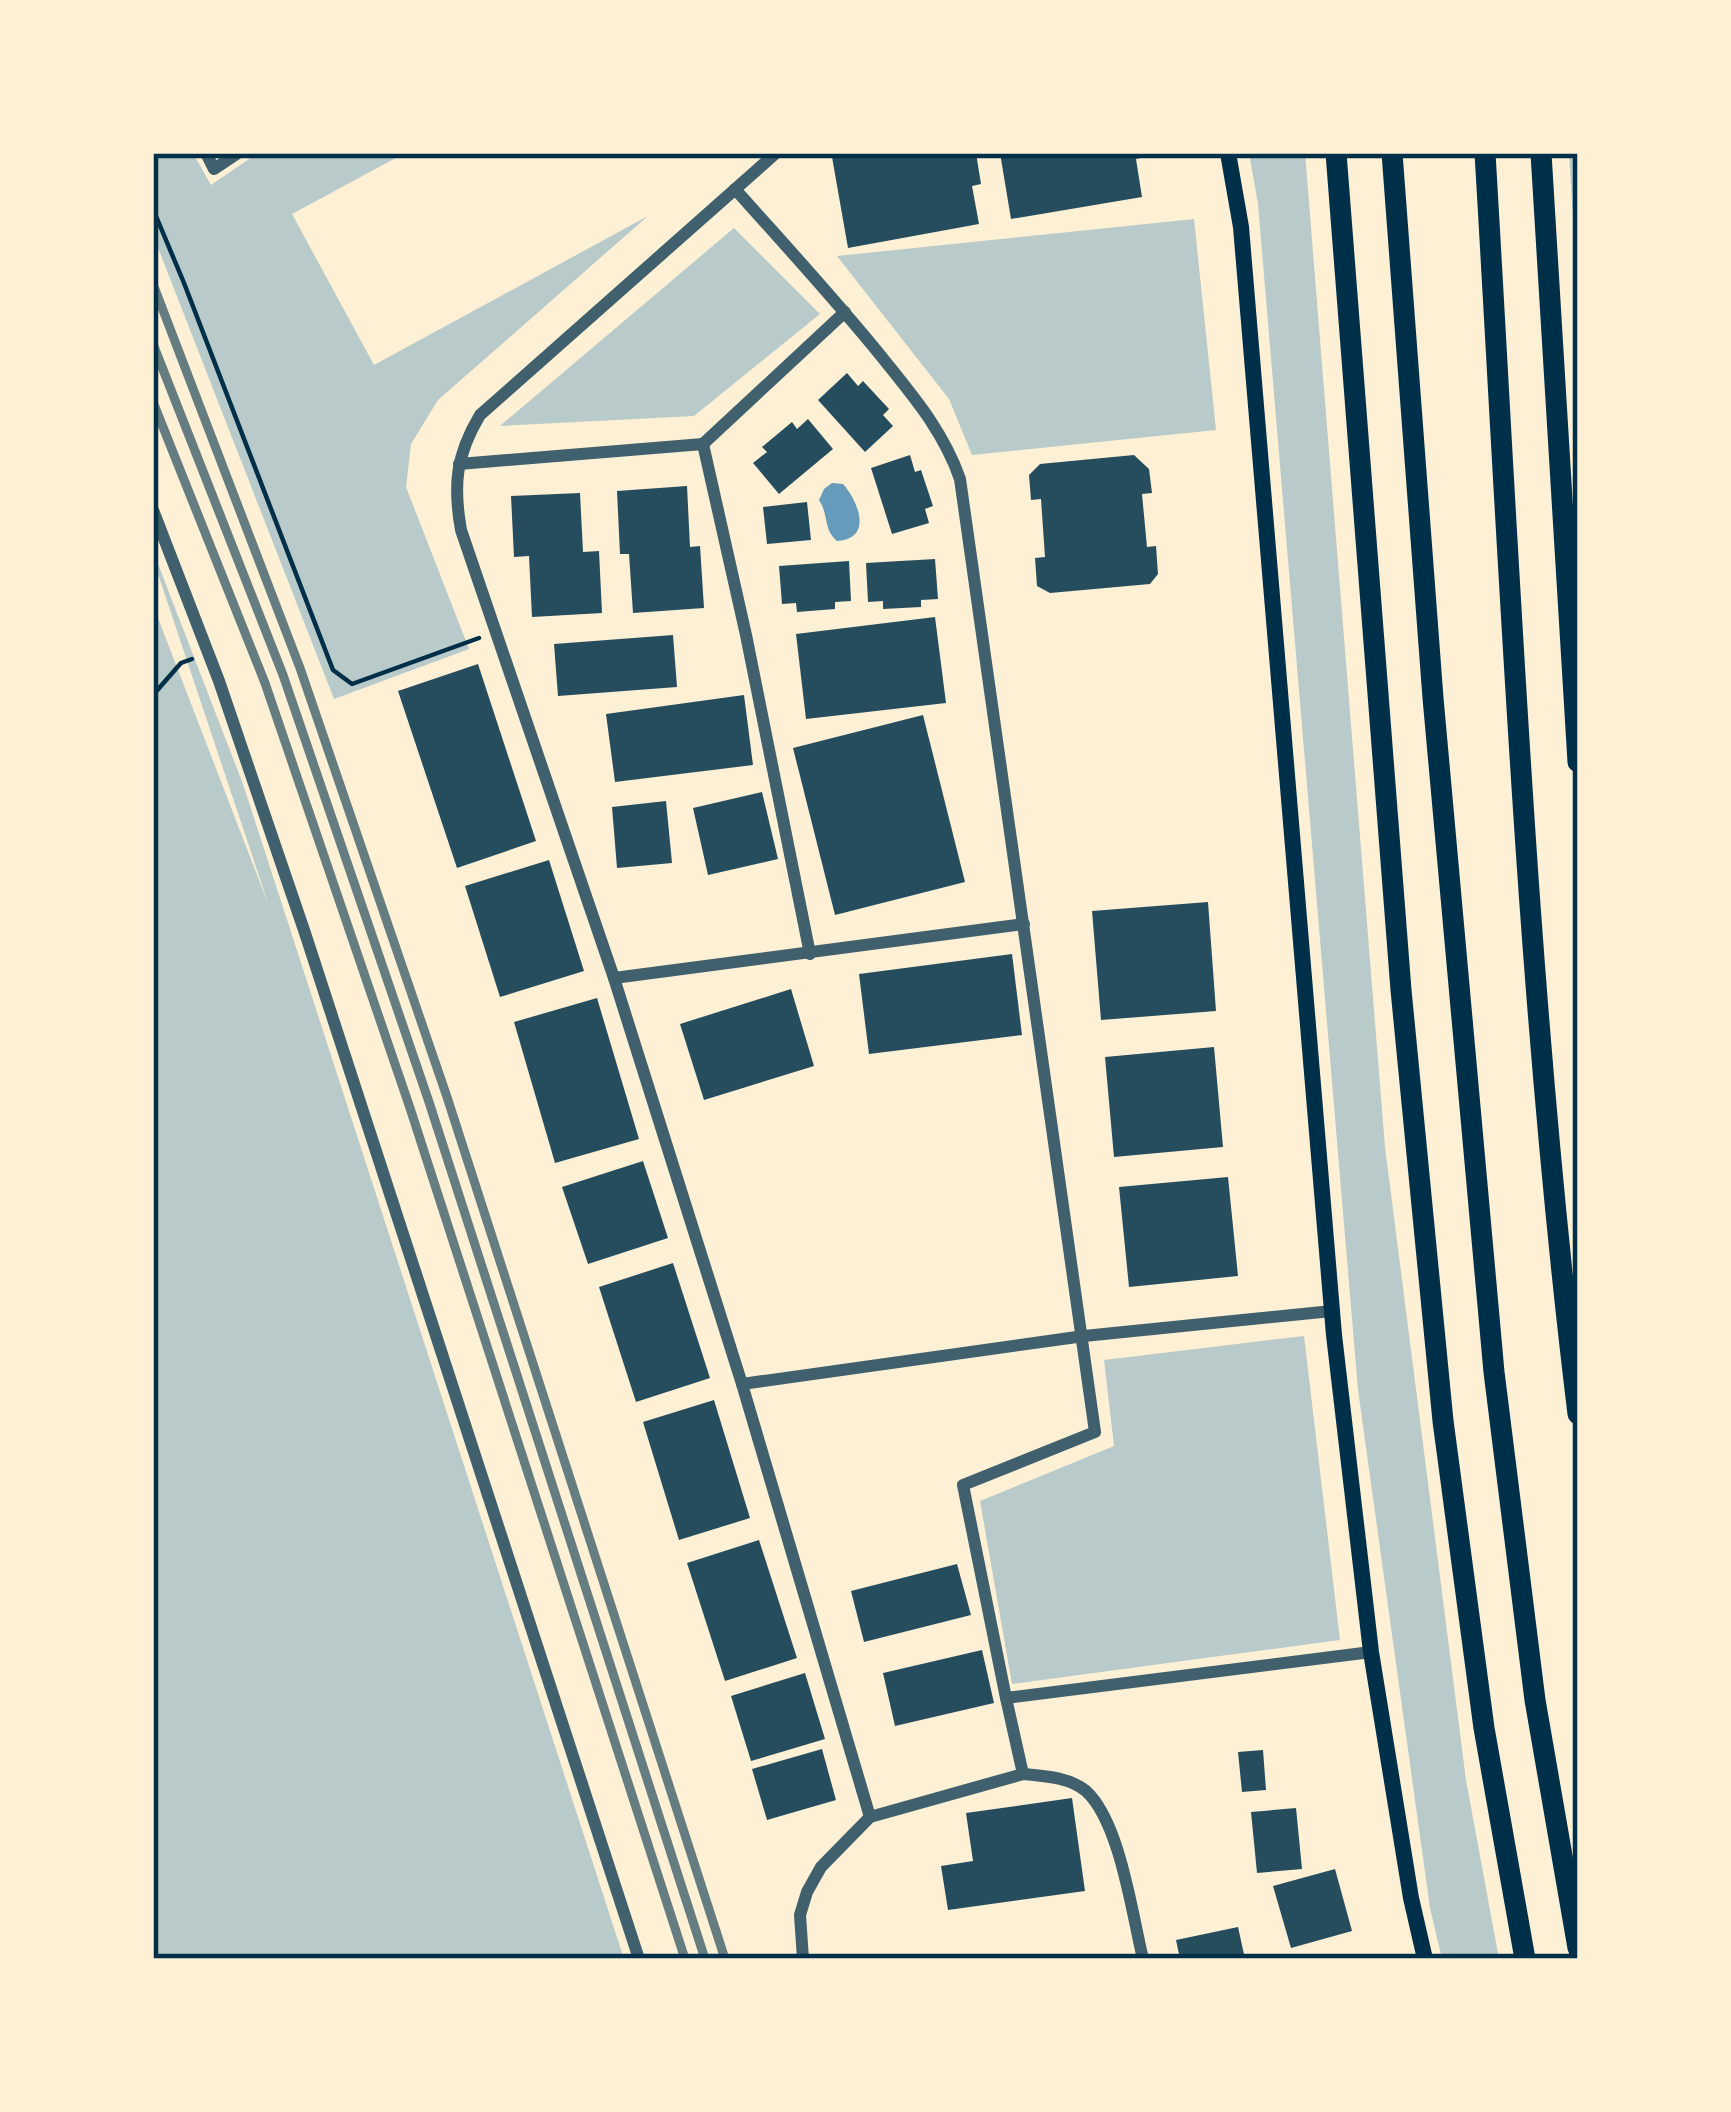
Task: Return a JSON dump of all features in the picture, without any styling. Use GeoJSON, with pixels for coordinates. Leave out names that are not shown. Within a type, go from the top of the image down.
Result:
{"type":"FeatureCollection","features":[{"type":"Feature","properties":{"kind":"highway"},"geometry":{"type":"LineString","coordinates":[[1336,153],[1401,990],[1443,1421],[1484,1728],[1525,1959]]}},
{"type":"Feature","properties":{"kind":"highway"},"geometry":{"type":"LineString","coordinates":[[1391,153],[1433,698],[1494,1372],[1535,1700],[1578,1948]]}},
{"type":"Feature","properties":{"kind":"highway"},"geometry":{"type":"LineString","coordinates":[[1484,153],[1529,901],[1557,1233],[1578,1414]]}},
{"type":"Feature","properties":{"kind":"highway"},"geometry":{"type":"LineString","coordinates":[[1541,153],[1578,762]]}},
{"type":"Feature","properties":{"kind":"main road"},"geometry":{"type":"LineString","coordinates":[[1228,153],[1240,206],[1332,1311],[1372,1652],[1425,1959]]}},
{"type":"Feature","properties":{"kind":"street"},"geometry":{"type":"LineString","coordinates":[[206,153],[214,169],[238,153]]}},
{"type":"Feature","properties":{"kind":"street"},"geometry":{"type":"LineString","coordinates":[[776,153],[480,415],[465,441],[456,504],[460,530],[614,978],[742,1384],[870,1817]]}},
{"type":"Feature","properties":{"kind":"street"},"geometry":{"type":"LineString","coordinates":[[735,189],[845,312],[939,430],[961,478],[1095,1432],[963,1485],[1023,1774]]}},
{"type":"Feature","properties":{"kind":"street"},"geometry":{"type":"LineString","coordinates":[[459,464],[703,444],[845,312]]}},
{"type":"Feature","properties":{"kind":"street"},"geometry":{"type":"LineString","coordinates":[[703,444],[810,954]]}},
{"type":"Feature","properties":{"kind":"street"},"geometry":{"type":"LineString","coordinates":[[153,510],[257,790],[370,1126],[639,1959]]}},
{"type":"Feature","properties":{"kind":"street"},"geometry":{"type":"LineString","coordinates":[[614,978],[1024,924]]}},
{"type":"Feature","properties":{"kind":"street"},"geometry":{"type":"LineString","coordinates":[[742,1384],[1084,1336],[1332,1311]]}},
{"type":"Feature","properties":{"kind":"street"},"geometry":{"type":"LineString","coordinates":[[1006,1698],[1372,1652]]}},
{"type":"Feature","properties":{"kind":"street"},"geometry":{"type":"LineString","coordinates":[[803,1959],[800,1915],[807,1892],[821,1867],[870,1817],[1023,1774],[1070,1782],[1095,1803],[1116,1843],[1143,1959]]}},
{"type":"Feature","properties":{"kind":"path"},"geometry":{"type":"LineString","coordinates":[[153,209],[333,670],[352,684],[496,632]]}},
{"type":"Feature","properties":{"kind":"path"},"geometry":{"type":"LineString","coordinates":[[153,695],[181,663],[208,652]]}},
{"type":"Feature","properties":{"kind":"shaded area"},"geometry":{"type":"Polygon","coordinates":[[[153,153],[193,153],[211,185],[258,153],[405,153],[292,214],[374,365],[648,216],[438,400],[411,444],[406,487],[469,649],[334,699],[153,235],[153,153]]]}},
{"type":"Feature","properties":{"kind":"shaded area"},"geometry":{"type":"Polygon","coordinates":[[[1249,153],[1305,153],[1385,1147],[1466,1780],[1499,1959],[1442,1959],[1430,1908],[1358,1390],[1258,204],[1249,153]]]}},
{"type":"Feature","properties":{"kind":"shaded area"},"geometry":{"type":"Polygon","coordinates":[[[1569,153],[1578,153],[1578,300],[1569,153]]]}},
{"type":"Feature","properties":{"kind":"shaded area"},"geometry":{"type":"Polygon","coordinates":[[[1194,219],[1216,430],[972,455],[949,399],[837,256],[1194,219]]]}},
{"type":"Feature","properties":{"kind":"shaded area"},"geometry":{"type":"Polygon","coordinates":[[[734,228],[820,314],[694,416],[500,426],[734,228]]]}},
{"type":"Feature","properties":{"kind":"shaded area"},"geometry":{"type":"Polygon","coordinates":[[[153,551],[243,784],[624,1959],[153,1959],[153,605],[269,906],[153,551]]]}},
{"type":"Feature","properties":{"kind":"shaded area"},"geometry":{"type":"Polygon","coordinates":[[[1304,1336],[1340,1640],[1012,1684],[980,1501],[1114,1446],[1104,1360],[1304,1336]]]}},
{"type":"Feature","properties":{"kind":"water"},"geometry":{"type":"Polygon","coordinates":[[[832,483],[843,484],[860,518],[848,539],[837,541],[830,532],[819,500],[832,483]]]}},
{"type":"Feature","properties":{"kind":"building"},"geometry":{"type":"Polygon","coordinates":[[[976,153],[981,184],[972,186],[979,224],[848,248],[832,157],[976,153]]]}},
{"type":"Feature","properties":{"kind":"building"},"geometry":{"type":"Polygon","coordinates":[[[1000,153],[1145,153],[1136,159],[1142,197],[1011,219],[1000,153]]]}},
{"type":"Feature","properties":{"kind":"building"},"geometry":{"type":"Polygon","coordinates":[[[847,373],[858,386],[863,381],[889,409],[883,415],[893,426],[865,452],[818,400],[847,373]]]}},
{"type":"Feature","properties":{"kind":"building"},"geometry":{"type":"Polygon","coordinates":[[[808,419],[833,449],[779,494],[753,463],[767,452],[762,447],[792,422],[797,429],[808,419]]]}},
{"type":"Feature","properties":{"kind":"building"},"geometry":{"type":"Polygon","coordinates":[[[910,455],[915,472],[921,470],[933,506],[925,509],[929,523],[892,534],[871,468],[910,455]]]}},
{"type":"Feature","properties":{"kind":"building"},"geometry":{"type":"Polygon","coordinates":[[[1134,455],[1149,469],[1152,493],[1142,494],[1147,547],[1156,546],[1158,574],[1150,584],[1050,593],[1037,586],[1035,558],[1045,557],[1041,499],[1031,500],[1029,475],[1040,464],[1134,455]]]}},
{"type":"Feature","properties":{"kind":"building"},"geometry":{"type":"Polygon","coordinates":[[[687,486],[690,547],[700,546],[704,608],[633,613],[629,554],[620,554],[617,491],[687,486]]]}},
{"type":"Feature","properties":{"kind":"building"},"geometry":{"type":"Polygon","coordinates":[[[580,493],[583,552],[599,551],[602,613],[532,617],[529,556],[514,557],[511,496],[580,493]]]}},
{"type":"Feature","properties":{"kind":"building"},"geometry":{"type":"Polygon","coordinates":[[[807,502],[811,540],[767,544],[763,507],[807,502]]]}},
{"type":"Feature","properties":{"kind":"building"},"geometry":{"type":"Polygon","coordinates":[[[935,559],[938,599],[921,600],[921,607],[883,609],[883,601],[868,602],[866,563],[935,559]]]}},
{"type":"Feature","properties":{"kind":"building"},"geometry":{"type":"Polygon","coordinates":[[[849,561],[851,601],[835,602],[835,609],[797,612],[796,603],[782,604],[779,566],[849,561]]]}},
{"type":"Feature","properties":{"kind":"building"},"geometry":{"type":"Polygon","coordinates":[[[935,617],[946,703],[806,719],[796,634],[935,617]]]}},
{"type":"Feature","properties":{"kind":"building"},"geometry":{"type":"Polygon","coordinates":[[[673,635],[677,687],[558,696],[554,644],[673,635]]]}},
{"type":"Feature","properties":{"kind":"building"},"geometry":{"type":"Polygon","coordinates":[[[478,664],[536,841],[457,868],[398,691],[478,664]]]}},
{"type":"Feature","properties":{"kind":"building"},"geometry":{"type":"Polygon","coordinates":[[[744,695],[753,765],[615,782],[606,714],[744,695]]]}},
{"type":"Feature","properties":{"kind":"building"},"geometry":{"type":"Polygon","coordinates":[[[923,715],[965,882],[835,915],[793,748],[923,715]]]}},
{"type":"Feature","properties":{"kind":"building"},"geometry":{"type":"Polygon","coordinates":[[[762,792],[778,859],[708,875],[693,808],[762,792]]]}},
{"type":"Feature","properties":{"kind":"building"},"geometry":{"type":"Polygon","coordinates":[[[666,801],[672,863],[617,868],[612,807],[666,801]]]}},
{"type":"Feature","properties":{"kind":"building"},"geometry":{"type":"Polygon","coordinates":[[[549,860],[584,971],[500,997],[465,886],[549,860]]]}},
{"type":"Feature","properties":{"kind":"building"},"geometry":{"type":"Polygon","coordinates":[[[1208,902],[1216,1011],[1101,1020],[1092,911],[1208,902]]]}},
{"type":"Feature","properties":{"kind":"building"},"geometry":{"type":"Polygon","coordinates":[[[1012,954],[1022,1035],[869,1054],[859,974],[1012,954]]]}},
{"type":"Feature","properties":{"kind":"building"},"geometry":{"type":"Polygon","coordinates":[[[791,989],[814,1066],[704,1100],[680,1024],[791,989]]]}},
{"type":"Feature","properties":{"kind":"building"},"geometry":{"type":"Polygon","coordinates":[[[597,998],[639,1139],[555,1163],[514,1022],[597,998]]]}},
{"type":"Feature","properties":{"kind":"building"},"geometry":{"type":"Polygon","coordinates":[[[1214,1047],[1223,1147],[1114,1157],[1105,1057],[1214,1047]]]}},
{"type":"Feature","properties":{"kind":"building"},"geometry":{"type":"Polygon","coordinates":[[[643,1161],[668,1238],[588,1264],[562,1187],[643,1161]]]}},
{"type":"Feature","properties":{"kind":"building"},"geometry":{"type":"Polygon","coordinates":[[[1228,1177],[1238,1276],[1129,1287],[1119,1187],[1228,1177]]]}},
{"type":"Feature","properties":{"kind":"building"},"geometry":{"type":"Polygon","coordinates":[[[673,1263],[710,1378],[636,1402],[599,1287],[673,1263]]]}},
{"type":"Feature","properties":{"kind":"building"},"geometry":{"type":"Polygon","coordinates":[[[714,1400],[750,1518],[679,1540],[643,1422],[714,1400]]]}},
{"type":"Feature","properties":{"kind":"building"},"geometry":{"type":"Polygon","coordinates":[[[759,1540],[797,1658],[725,1681],[687,1563],[759,1540]]]}},
{"type":"Feature","properties":{"kind":"building"},"geometry":{"type":"Polygon","coordinates":[[[957,1564],[971,1615],[864,1642],[851,1591],[957,1564]]]}},
{"type":"Feature","properties":{"kind":"building"},"geometry":{"type":"Polygon","coordinates":[[[982,1650],[994,1703],[895,1726],[883,1673],[982,1650]]]}},
{"type":"Feature","properties":{"kind":"building"},"geometry":{"type":"Polygon","coordinates":[[[805,1673],[825,1739],[751,1761],[731,1696],[805,1673]]]}},
{"type":"Feature","properties":{"kind":"building"},"geometry":{"type":"Polygon","coordinates":[[[822,1749],[836,1800],[767,1820],[752,1769],[822,1749]]]}},
{"type":"Feature","properties":{"kind":"building"},"geometry":{"type":"Polygon","coordinates":[[[1263,1750],[1266,1790],[1242,1792],[1238,1752],[1263,1750]]]}},
{"type":"Feature","properties":{"kind":"building"},"geometry":{"type":"Polygon","coordinates":[[[1072,1798],[1085,1891],[948,1910],[941,1866],[973,1861],[966,1813],[1072,1798]]]}},
{"type":"Feature","properties":{"kind":"building"},"geometry":{"type":"Polygon","coordinates":[[[1296,1808],[1302,1869],[1257,1873],[1251,1812],[1296,1808]]]}},
{"type":"Feature","properties":{"kind":"building"},"geometry":{"type":"Polygon","coordinates":[[[1335,1869],[1352,1931],[1291,1948],[1273,1886],[1335,1869]]]}},
{"type":"Feature","properties":{"kind":"building"},"geometry":{"type":"Polygon","coordinates":[[[1238,1927],[1245,1959],[1180,1959],[1176,1940],[1238,1927]]]}},
{"type":"Feature","properties":{"kind":"railway"},"geometry":{"type":"LineString","coordinates":[[153,284],[300,668],[447,1097],[725,1959]]}},
{"type":"Feature","properties":{"kind":"railway"},"geometry":{"type":"LineString","coordinates":[[153,344],[283,675],[429,1102],[705,1959]]}},
{"type":"Feature","properties":{"kind":"railway"},"geometry":{"type":"LineString","coordinates":[[153,402],[265,683],[410,1108],[685,1959]]}}]}
